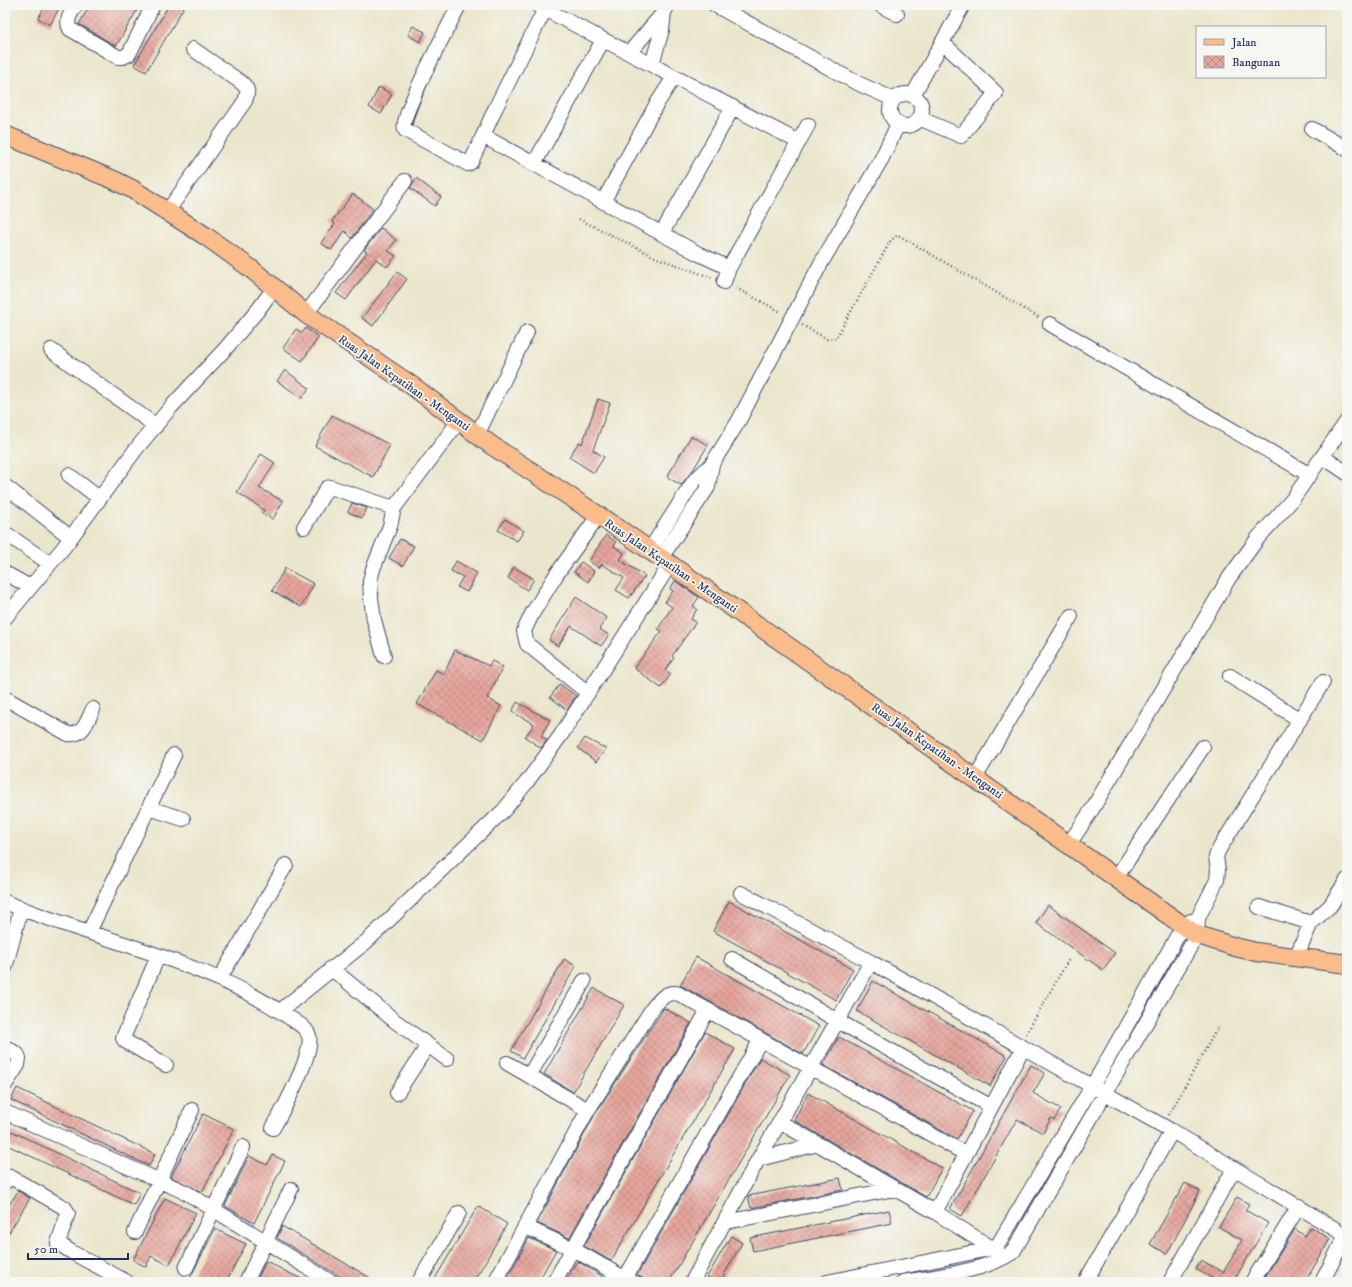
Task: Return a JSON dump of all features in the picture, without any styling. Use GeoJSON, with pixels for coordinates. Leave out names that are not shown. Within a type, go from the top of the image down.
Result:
{"type":"FeatureCollection","features":[{"type":"Feature","properties":{"kind":"main road","name":"Ruas Jalan Kepatihan - Menganti"},"geometry":{"type":"LineString","coordinates":[[5,136],[114,180],[167,212],[250,268],[306,314],[411,385],[477,434],[789,647],[1116,878],[1193,926],[1235,947],[1347,964]]}},
{"type":"Feature","properties":{"kind":"street"},"geometry":{"type":"LineString","coordinates":[[76,5],[69,16],[68,24],[70,29],[118,57],[123,57],[129,54],[153,5]]}},
{"type":"Feature","properties":{"kind":"street"},"geometry":{"type":"LineString","coordinates":[[459,5],[418,87],[403,127],[405,130],[468,164],[471,162],[541,7],[799,142]]}},
{"type":"Feature","properties":{"kind":"street"},"geometry":{"type":"LineString","coordinates":[[715,5],[855,82],[893,98]]}},
{"type":"Feature","properties":{"kind":"street"},"geometry":{"type":"LineString","coordinates":[[880,5],[897,14]]}},
{"type":"Feature","properties":{"kind":"street"},"geometry":{"type":"LineString","coordinates":[[913,95],[963,5]]}},
{"type":"Feature","properties":{"kind":"street"},"geometry":{"type":"LineString","coordinates":[[629,53],[666,9]]}},
{"type":"Feature","properties":{"kind":"street"},"geometry":{"type":"LineString","coordinates":[[652,64],[662,30],[666,9]]}},
{"type":"Feature","properties":{"kind":"street"},"geometry":{"type":"LineString","coordinates":[[534,164],[603,40]]}},
{"type":"Feature","properties":{"kind":"street"},"geometry":{"type":"LineString","coordinates":[[919,118],[961,136],[996,93],[942,42]]}},
{"type":"Feature","properties":{"kind":"street"},"geometry":{"type":"LineString","coordinates":[[167,212],[245,101],[248,93],[247,88],[242,83],[193,49]]}},
{"type":"Feature","properties":{"kind":"street"},"geometry":{"type":"LineString","coordinates":[[604,200],[656,105],[674,77]]}},
{"type":"Feature","properties":{"kind":"street"},"geometry":{"type":"LineString","coordinates":[[903,93],[913,95],[918,98],[922,108],[919,118],[911,125],[898,124],[890,114],[890,103],[893,98],[903,93]]}},
{"type":"Feature","properties":{"kind":"street"},"geometry":{"type":"LineString","coordinates":[[662,233],[733,107]]}},
{"type":"Feature","properties":{"kind":"street"},"geometry":{"type":"LineString","coordinates":[[280,1012],[331,968],[367,940],[504,810],[561,735],[588,693],[660,558],[694,481],[712,464],[738,422],[820,265],[882,158],[898,124]]}},
{"type":"Feature","properties":{"kind":"street"},"geometry":{"type":"LineString","coordinates":[[724,282],[729,268],[808,125]]}},
{"type":"Feature","properties":{"kind":"street"},"geometry":{"type":"LineString","coordinates":[[1312,129],[1347,149]]}},
{"type":"Feature","properties":{"kind":"street"},"geometry":{"type":"LineString","coordinates":[[483,136],[729,268]]}},
{"type":"Feature","properties":{"kind":"street"},"geometry":{"type":"LineString","coordinates":[[306,314],[405,181]]}},
{"type":"Feature","properties":{"kind":"street"},"geometry":{"type":"LineString","coordinates":[[5,618],[156,426],[226,348],[258,310],[274,288]]}},
{"type":"Feature","properties":{"kind":"street"},"geometry":{"type":"LineString","coordinates":[[1050,324],[1310,475]]}},
{"type":"Feature","properties":{"kind":"street"},"geometry":{"type":"LineString","coordinates":[[477,434],[527,332]]}},
{"type":"Feature","properties":{"kind":"street"},"geometry":{"type":"LineString","coordinates":[[51,350],[156,426]]}},
{"type":"Feature","properties":{"kind":"street"},"geometry":{"type":"LineString","coordinates":[[384,656],[374,620],[370,581],[373,569],[390,526],[394,508],[459,421]]}},
{"type":"Feature","properties":{"kind":"street"},"geometry":{"type":"LineString","coordinates":[[1069,844],[1091,811],[1244,555],[1292,500],[1347,421]]}},
{"type":"Feature","properties":{"kind":"street"},"geometry":{"type":"LineString","coordinates":[[1322,457],[1347,474]]}},
{"type":"Feature","properties":{"kind":"street"},"geometry":{"type":"LineString","coordinates":[[69,475],[99,498]]}},
{"type":"Feature","properties":{"kind":"street"},"geometry":{"type":"LineString","coordinates":[[5,486],[70,537]]}},
{"type":"Feature","properties":{"kind":"street"},"geometry":{"type":"LineString","coordinates":[[304,527],[327,488],[330,487],[394,508]]}},
{"type":"Feature","properties":{"kind":"street"},"geometry":{"type":"LineString","coordinates":[[588,693],[527,644],[524,630],[543,596],[598,516]]}},
{"type":"Feature","properties":{"kind":"street"},"geometry":{"type":"LineString","coordinates":[[5,532],[49,563]]}},
{"type":"Feature","properties":{"kind":"street"},"geometry":{"type":"LineString","coordinates":[[5,573],[30,587]]}},
{"type":"Feature","properties":{"kind":"street"},"geometry":{"type":"LineString","coordinates":[[975,778],[1071,616]]}},
{"type":"Feature","properties":{"kind":"street"},"geometry":{"type":"LineString","coordinates":[[1230,676],[1300,720]]}},
{"type":"Feature","properties":{"kind":"street"},"geometry":{"type":"LineString","coordinates":[[903,1282],[952,1273],[1004,1258],[1013,1252],[1105,1094],[1217,880],[1218,870],[1216,857],[1218,851],[1323,682]]}},
{"type":"Feature","properties":{"kind":"street"},"geometry":{"type":"LineString","coordinates":[[5,698],[60,731],[73,735],[83,730],[93,709]]}},
{"type":"Feature","properties":{"kind":"street"},"geometry":{"type":"LineString","coordinates":[[1116,878],[1203,747]]}},
{"type":"Feature","properties":{"kind":"street"},"geometry":{"type":"LineString","coordinates":[[89,932],[174,755]]}},
{"type":"Feature","properties":{"kind":"street"},"geometry":{"type":"LineString","coordinates":[[148,808],[183,820]]}},
{"type":"Feature","properties":{"kind":"street"},"geometry":{"type":"LineString","coordinates":[[220,978],[286,865]]}},
{"type":"Feature","properties":{"kind":"street"},"geometry":{"type":"LineString","coordinates":[[1296,957],[1311,923],[1330,906],[1347,880]]}},
{"type":"Feature","properties":{"kind":"street"},"geometry":{"type":"LineString","coordinates":[[741,893],[1024,1042],[1105,1094],[1168,1129],[1347,1235],[1322,1282]]}},
{"type":"Feature","properties":{"kind":"street"},"geometry":{"type":"LineString","coordinates":[[5,902],[21,909],[220,978],[280,1012],[307,1032],[309,1041],[294,1089],[273,1128]]}},
{"type":"Feature","properties":{"kind":"street"},"geometry":{"type":"LineString","coordinates":[[1259,907],[1311,923]]}},
{"type":"Feature","properties":{"kind":"street"},"geometry":{"type":"LineString","coordinates":[[5,968],[21,909]]}},
{"type":"Feature","properties":{"kind":"street"},"geometry":{"type":"LineString","coordinates":[[827,1282],[994,1248],[999,1243],[1092,1086],[1193,926]]}},
{"type":"Feature","properties":{"kind":"street"},"geometry":{"type":"LineString","coordinates":[[158,956],[123,1038],[125,1041],[166,1065]]}},
{"type":"Feature","properties":{"kind":"street"},"geometry":{"type":"LineString","coordinates":[[732,958],[838,1021],[990,1106]]}},
{"type":"Feature","properties":{"kind":"street"},"geometry":{"type":"LineString","coordinates":[[692,1282],[759,1159],[871,962]]}},
{"type":"Feature","properties":{"kind":"street"},"geometry":{"type":"LineString","coordinates":[[331,968],[447,1059]]}},
{"type":"Feature","properties":{"kind":"street"},"geometry":{"type":"LineString","coordinates":[[529,1076],[584,980]]}},
{"type":"Feature","properties":{"kind":"street"},"geometry":{"type":"LineString","coordinates":[[495,1282],[588,1110],[652,1009],[664,997],[672,992],[680,994],[760,1041],[811,1067],[966,1154]]}},
{"type":"Feature","properties":{"kind":"street"},"geometry":{"type":"LineString","coordinates":[[554,1282],[708,1010]]}},
{"type":"Feature","properties":{"kind":"street"},"geometry":{"type":"LineString","coordinates":[[526,1227],[573,1249],[626,1281],[760,1041]]}},
{"type":"Feature","properties":{"kind":"street"},"geometry":{"type":"LineString","coordinates":[[935,1212],[1024,1042]]}},
{"type":"Feature","properties":{"kind":"street"},"geometry":{"type":"LineString","coordinates":[[397,1092],[428,1045]]}},
{"type":"Feature","properties":{"kind":"street"},"geometry":{"type":"LineString","coordinates":[[5,1047],[17,1054],[19,1058],[18,1065],[5,1084]]}},
{"type":"Feature","properties":{"kind":"street"},"geometry":{"type":"LineString","coordinates":[[507,1063],[588,1110]]}},
{"type":"Feature","properties":{"kind":"street"},"geometry":{"type":"LineString","coordinates":[[135,1232],[192,1110]]}},
{"type":"Feature","properties":{"kind":"street"},"geometry":{"type":"LineString","coordinates":[[5,1112],[160,1180],[266,1240],[331,1282]]}},
{"type":"Feature","properties":{"kind":"street"},"geometry":{"type":"LineString","coordinates":[[780,1122],[935,1212],[994,1248],[1004,1258]]}},
{"type":"Feature","properties":{"kind":"street"},"geometry":{"type":"LineString","coordinates":[[1085,1282],[1168,1129]]}},
{"type":"Feature","properties":{"kind":"street"},"geometry":{"type":"LineString","coordinates":[[759,1159],[818,1144]]}},
{"type":"Feature","properties":{"kind":"street"},"geometry":{"type":"LineString","coordinates":[[186,1268],[244,1147]]}},
{"type":"Feature","properties":{"kind":"street"},"geometry":{"type":"LineString","coordinates":[[1170,1282],[1234,1169]]}},
{"type":"Feature","properties":{"kind":"street"},"geometry":{"type":"LineString","coordinates":[[5,1182],[10,1177],[65,1208],[68,1213],[58,1238],[58,1242],[73,1253],[127,1282]]}},
{"type":"Feature","properties":{"kind":"street"},"geometry":{"type":"LineString","coordinates":[[726,1222],[894,1188]]}},
{"type":"Feature","properties":{"kind":"street"},"geometry":{"type":"LineString","coordinates":[[246,1282],[291,1189]]}},
{"type":"Feature","properties":{"kind":"street"},"geometry":{"type":"LineString","coordinates":[[1252,1282],[1298,1206]]}},
{"type":"Feature","properties":{"kind":"street"},"geometry":{"type":"LineString","coordinates":[[419,1282],[459,1213]]}},
{"type":"Feature","properties":{"kind":"path"},"geometry":{"type":"LineString","coordinates":[[578,219],[656,258],[724,282],[827,339],[836,338],[891,240],[898,235],[1050,324]]}},
{"type":"Feature","properties":{"kind":"path"},"geometry":{"type":"LineString","coordinates":[[1024,1042],[1069,958]]}},
{"type":"Feature","properties":{"kind":"path"},"geometry":{"type":"LineString","coordinates":[[1168,1129],[1220,1025]]}},
{"type":"Feature","properties":{"kind":"building"},"geometry":{"type":"Polygon","coordinates":[[[46,5],[61,5],[50,25],[38,18],[46,5]]]}},
{"type":"Feature","properties":{"kind":"building"},"geometry":{"type":"Polygon","coordinates":[[[90,5],[140,5],[116,46],[79,24],[90,5]]]}},
{"type":"Feature","properties":{"kind":"building"},"geometry":{"type":"Polygon","coordinates":[[[169,5],[185,5],[146,72],[134,65],[169,5]]]}},
{"type":"Feature","properties":{"kind":"building"},"geometry":{"type":"Polygon","coordinates":[[[413,26],[425,32],[420,42],[408,35],[413,26]]]}},
{"type":"Feature","properties":{"kind":"building"},"geometry":{"type":"Polygon","coordinates":[[[379,87],[392,94],[381,114],[369,107],[379,87]]]}},
{"type":"Feature","properties":{"kind":"building"},"geometry":{"type":"Polygon","coordinates":[[[416,178],[441,197],[435,206],[410,188],[416,178]]]}},
{"type":"Feature","properties":{"kind":"building"},"geometry":{"type":"Polygon","coordinates":[[[353,194],[373,209],[352,238],[345,231],[331,250],[321,243],[335,224],[332,221],[353,194]]]}},
{"type":"Feature","properties":{"kind":"building"},"geometry":{"type":"Polygon","coordinates":[[[381,228],[396,240],[388,251],[396,256],[387,267],[376,259],[346,300],[336,293],[367,252],[364,250],[381,228]]]}},
{"type":"Feature","properties":{"kind":"building"},"geometry":{"type":"Polygon","coordinates":[[[397,272],[407,279],[373,326],[362,318],[397,272]]]}},
{"type":"Feature","properties":{"kind":"building"},"geometry":{"type":"Polygon","coordinates":[[[306,328],[319,337],[302,361],[283,348],[296,329],[302,333],[306,328]]]}},
{"type":"Feature","properties":{"kind":"building"},"geometry":{"type":"Polygon","coordinates":[[[285,370],[309,388],[302,398],[277,381],[285,370]]]}},
{"type":"Feature","properties":{"kind":"building"},"geometry":{"type":"Polygon","coordinates":[[[598,399],[610,403],[593,450],[604,457],[594,473],[569,457],[579,442],[582,444],[598,399]]]}},
{"type":"Feature","properties":{"kind":"building"},"geometry":{"type":"Polygon","coordinates":[[[332,415],[390,445],[373,477],[315,446],[332,415]]]}},
{"type":"Feature","properties":{"kind":"building"},"geometry":{"type":"Polygon","coordinates":[[[691,436],[708,445],[693,470],[681,485],[667,477],[691,436]]]}},
{"type":"Feature","properties":{"kind":"building"},"geometry":{"type":"Polygon","coordinates":[[[261,454],[275,463],[259,488],[283,501],[273,519],[262,514],[264,510],[237,492],[261,454]]]}},
{"type":"Feature","properties":{"kind":"building"},"geometry":{"type":"Polygon","coordinates":[[[352,503],[367,508],[362,518],[348,512],[352,503]]]}},
{"type":"Feature","properties":{"kind":"building"},"geometry":{"type":"Polygon","coordinates":[[[505,519],[524,531],[517,541],[498,530],[505,519]]]}},
{"type":"Feature","properties":{"kind":"building"},"geometry":{"type":"Polygon","coordinates":[[[606,535],[616,542],[614,546],[624,553],[620,560],[645,576],[629,598],[616,590],[624,578],[602,564],[599,568],[589,561],[606,535]]]}},
{"type":"Feature","properties":{"kind":"building"},"geometry":{"type":"Polygon","coordinates":[[[400,539],[414,546],[403,566],[389,558],[400,539]]]}},
{"type":"Feature","properties":{"kind":"building"},"geometry":{"type":"Polygon","coordinates":[[[456,561],[477,573],[467,592],[457,587],[463,577],[451,571],[456,561]]]}},
{"type":"Feature","properties":{"kind":"building"},"geometry":{"type":"Polygon","coordinates":[[[581,562],[594,571],[588,582],[574,572],[581,562]]]}},
{"type":"Feature","properties":{"kind":"building"},"geometry":{"type":"Polygon","coordinates":[[[514,567],[534,579],[527,590],[508,578],[514,567]]]}},
{"type":"Feature","properties":{"kind":"building"},"geometry":{"type":"Polygon","coordinates":[[[285,568],[314,584],[301,607],[272,591],[285,568]]]}},
{"type":"Feature","properties":{"kind":"building"},"geometry":{"type":"Polygon","coordinates":[[[675,581],[699,597],[693,606],[697,609],[691,619],[696,622],[672,656],[674,658],[665,670],[671,674],[661,688],[634,668],[662,631],[658,629],[672,607],[665,602],[673,591],[670,589],[675,581]]]}},
{"type":"Feature","properties":{"kind":"building"},"geometry":{"type":"Polygon","coordinates":[[[576,597],[607,618],[599,629],[609,635],[601,646],[571,626],[558,646],[549,640],[576,597]]]}},
{"type":"Feature","properties":{"kind":"building"},"geometry":{"type":"Polygon","coordinates":[[[455,650],[489,666],[492,661],[503,667],[487,698],[501,706],[483,740],[417,704],[436,670],[444,674],[455,650]]]}},
{"type":"Feature","properties":{"kind":"building"},"geometry":{"type":"Polygon","coordinates":[[[560,684],[576,696],[567,710],[550,697],[560,684]]]}},
{"type":"Feature","properties":{"kind":"building"},"geometry":{"type":"Polygon","coordinates":[[[517,702],[550,720],[541,736],[547,740],[541,748],[525,737],[534,724],[512,712],[517,702]]]}},
{"type":"Feature","properties":{"kind":"building"},"geometry":{"type":"Polygon","coordinates":[[[585,738],[606,749],[596,762],[578,748],[585,738]]]}},
{"type":"Feature","properties":{"kind":"building"},"geometry":{"type":"Polygon","coordinates":[[[729,901],[853,969],[836,1000],[713,931],[729,901]]]}},
{"type":"Feature","properties":{"kind":"building"},"geometry":{"type":"Polygon","coordinates":[[[1048,905],[1115,953],[1103,970],[1036,923],[1048,905]]]}},
{"type":"Feature","properties":{"kind":"building"},"geometry":{"type":"Polygon","coordinates":[[[696,957],[819,1026],[803,1054],[680,985],[696,957]]]}},
{"type":"Feature","properties":{"kind":"building"},"geometry":{"type":"Polygon","coordinates":[[[564,959],[576,966],[523,1058],[511,1051],[564,959]]]}},
{"type":"Feature","properties":{"kind":"building"},"geometry":{"type":"Polygon","coordinates":[[[873,981],[1007,1056],[990,1086],[857,1011],[873,981]]]}},
{"type":"Feature","properties":{"kind":"building"},"geometry":{"type":"Polygon","coordinates":[[[594,988],[624,1005],[573,1092],[544,1074],[594,988]]]}},
{"type":"Feature","properties":{"kind":"building"},"geometry":{"type":"Polygon","coordinates":[[[664,1008],[691,1023],[569,1238],[537,1223],[595,1114],[664,1008]]]}},
{"type":"Feature","properties":{"kind":"building"},"geometry":{"type":"Polygon","coordinates":[[[705,1032],[735,1049],[611,1261],[584,1246],[705,1032]]]}},
{"type":"Feature","properties":{"kind":"building"},"geometry":{"type":"Polygon","coordinates":[[[839,1037],[973,1111],[957,1139],[823,1065],[839,1037]]]}},
{"type":"Feature","properties":{"kind":"building"},"geometry":{"type":"Polygon","coordinates":[[[760,1058],[790,1075],[669,1282],[649,1282],[637,1275],[760,1058]]]}},
{"type":"Feature","properties":{"kind":"building"},"geometry":{"type":"Polygon","coordinates":[[[1031,1065],[1045,1073],[1033,1093],[1061,1109],[1054,1120],[1051,1118],[1043,1133],[1017,1119],[962,1216],[950,1209],[1031,1065]]]}},
{"type":"Feature","properties":{"kind":"building"},"geometry":{"type":"Polygon","coordinates":[[[17,1088],[155,1154],[149,1166],[11,1100],[17,1088]]]}},
{"type":"Feature","properties":{"kind":"building"},"geometry":{"type":"Polygon","coordinates":[[[808,1093],[942,1168],[926,1197],[794,1120],[808,1093]]]}},
{"type":"Feature","properties":{"kind":"building"},"geometry":{"type":"Polygon","coordinates":[[[203,1114],[234,1129],[202,1192],[171,1177],[203,1114]]]}},
{"type":"Feature","properties":{"kind":"building"},"geometry":{"type":"Polygon","coordinates":[[[5,1128],[140,1193],[134,1205],[5,1144],[5,1128]]]}},
{"type":"Feature","properties":{"kind":"building"},"geometry":{"type":"Polygon","coordinates":[[[273,1155],[285,1161],[254,1223],[225,1206],[249,1156],[267,1165],[273,1155]]]}},
{"type":"Feature","properties":{"kind":"building"},"geometry":{"type":"Polygon","coordinates":[[[840,1178],[843,1190],[751,1208],[748,1196],[840,1178]]]}},
{"type":"Feature","properties":{"kind":"building"},"geometry":{"type":"Polygon","coordinates":[[[1185,1183],[1200,1191],[1167,1254],[1150,1244],[1185,1183]]]}},
{"type":"Feature","properties":{"kind":"building"},"geometry":{"type":"Polygon","coordinates":[[[18,1191],[30,1198],[5,1239],[5,1212],[18,1191]]]}},
{"type":"Feature","properties":{"kind":"building"},"geometry":{"type":"Polygon","coordinates":[[[1237,1197],[1249,1204],[1245,1210],[1268,1223],[1235,1279],[1241,1282],[1218,1282],[1196,1269],[1201,1260],[1223,1272],[1232,1258],[1242,1240],[1219,1227],[1237,1197]]]}},
{"type":"Feature","properties":{"kind":"building"},"geometry":{"type":"Polygon","coordinates":[[[165,1198],[196,1213],[169,1265],[151,1256],[146,1267],[133,1260],[165,1198]]]}},
{"type":"Feature","properties":{"kind":"building"},"geometry":{"type":"Polygon","coordinates":[[[478,1206],[507,1224],[484,1264],[473,1282],[433,1282],[478,1206]]]}},
{"type":"Feature","properties":{"kind":"building"},"geometry":{"type":"Polygon","coordinates":[[[889,1210],[892,1223],[753,1251],[750,1238],[889,1210]]]}},
{"type":"Feature","properties":{"kind":"building"},"geometry":{"type":"Polygon","coordinates":[[[282,1226],[377,1282],[349,1282],[277,1238],[282,1226]]]}},
{"type":"Feature","properties":{"kind":"building"},"geometry":{"type":"Polygon","coordinates":[[[1311,1227],[1330,1239],[1305,1282],[1262,1282],[1295,1229],[1305,1236],[1311,1227]]]}},
{"type":"Feature","properties":{"kind":"building"},"geometry":{"type":"Polygon","coordinates":[[[215,1229],[246,1244],[226,1282],[188,1282],[215,1229]]]}},
{"type":"Feature","properties":{"kind":"building"},"geometry":{"type":"Polygon","coordinates":[[[731,1236],[742,1243],[720,1282],[717,1282],[707,1277],[731,1236]]]}},
{"type":"Feature","properties":{"kind":"building"},"geometry":{"type":"Polygon","coordinates":[[[529,1238],[556,1250],[538,1282],[505,1282],[529,1238]]]}},
{"type":"Feature","properties":{"kind":"building"},"geometry":{"type":"Polygon","coordinates":[[[266,1261],[287,1272],[308,1282],[256,1282],[266,1261]]]}},
{"type":"Feature","properties":{"kind":"building"},"geometry":{"type":"Polygon","coordinates":[[[577,1261],[602,1276],[599,1282],[565,1282],[577,1261]]]}}]}
